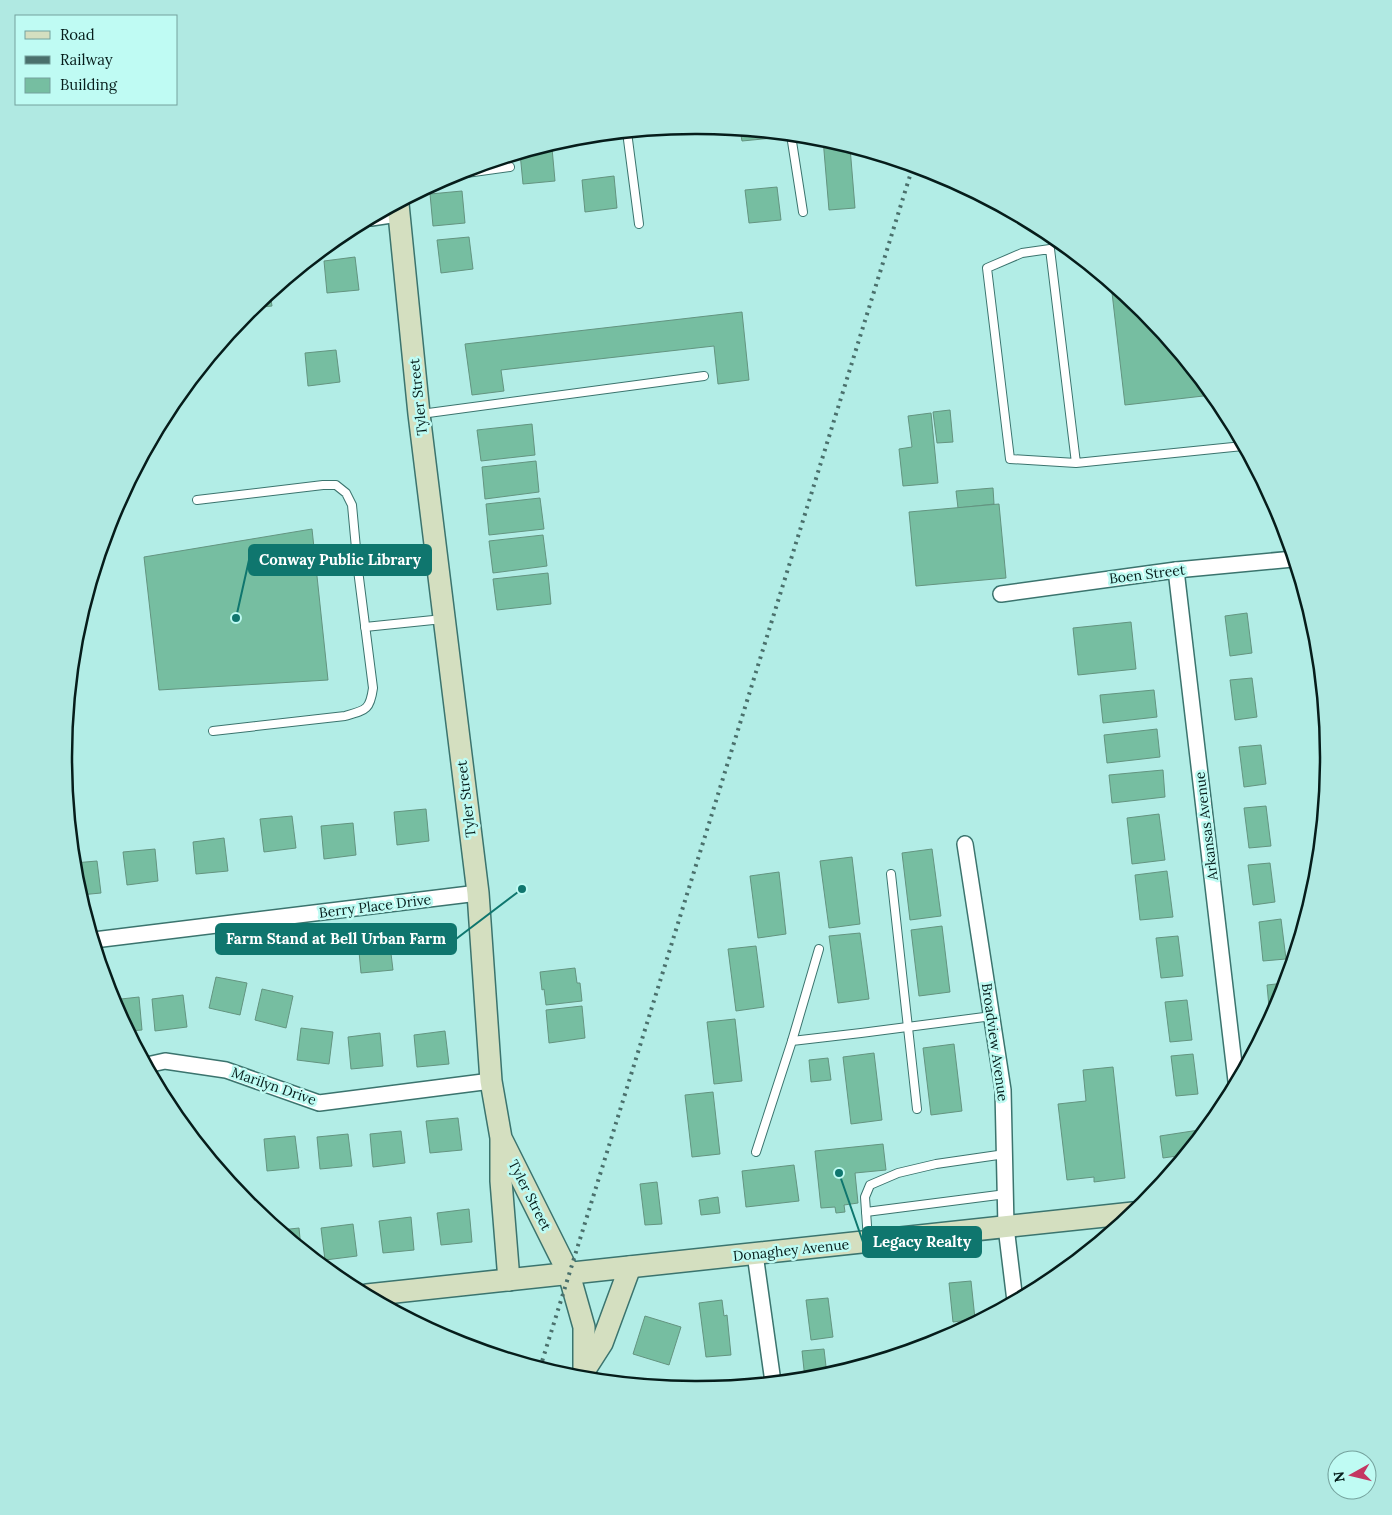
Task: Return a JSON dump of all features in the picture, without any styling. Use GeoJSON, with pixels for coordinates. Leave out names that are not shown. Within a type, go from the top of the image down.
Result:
{"type":"FeatureCollection","features":[{"type":"Feature","properties":{"kind":"street","name":"Tyler Street"},"geometry":{"type":"LineString","coordinates":[[398,210],[419,414],[478,893],[491,1081],[501,1138],[569,1274],[584,1327],[583,1371]]}},
{"type":"Feature","properties":{"kind":"street","name":"Boen Street"},"geometry":{"type":"LineString","coordinates":[[1001,594],[1176,570],[1287,560]]}},
{"type":"Feature","properties":{"kind":"street","name":"Arkansas Avenue"},"geometry":{"type":"LineString","coordinates":[[1176,570],[1235,1071]]}},
{"type":"Feature","properties":{"kind":"street","name":"Broadview Avenue"},"geometry":{"type":"LineString","coordinates":[[965,844],[1003,1090],[1006,1227],[1014,1293]]}},
{"type":"Feature","properties":{"kind":"street","name":"Berry Place Drive"},"geometry":{"type":"LineString","coordinates":[[100,939],[478,893]]}},
{"type":"Feature","properties":{"kind":"street","name":"Marilyn Drive"},"geometry":{"type":"LineString","coordinates":[[153,1064],[165,1061],[226,1070],[318,1103],[491,1081]]}},
{"type":"Feature","properties":{"kind":"street"},"geometry":{"type":"LineString","coordinates":[[501,1138],[501,1181],[509,1280]]}},
{"type":"Feature","properties":{"kind":"street","name":"Donaghey Avenue"},"geometry":{"type":"LineString","coordinates":[[379,1294],[1119,1215]]}},
{"type":"Feature","properties":{"kind":"street"},"geometry":{"type":"LineString","coordinates":[[755,1254],[772,1376]]}},
{"type":"Feature","properties":{"kind":"street"},"geometry":{"type":"LineString","coordinates":[[585,1371],[602,1343],[630,1268]]}},
{"type":"Feature","properties":{"kind":"lane"},"geometry":{"type":"LineString","coordinates":[[628,138],[639,224]]}},
{"type":"Feature","properties":{"kind":"lane"},"geometry":{"type":"LineString","coordinates":[[792,142],[803,212]]}},
{"type":"Feature","properties":{"kind":"lane"},"geometry":{"type":"LineString","coordinates":[[485,171],[510,168]]}},
{"type":"Feature","properties":{"kind":"lane"},"geometry":{"type":"LineString","coordinates":[[1076,463],[1050,249],[1022,252],[987,268],[1010,459],[1076,463],[1236,447]]}},
{"type":"Feature","properties":{"kind":"lane"},"geometry":{"type":"LineString","coordinates":[[419,414],[704,376]]}},
{"type":"Feature","properties":{"kind":"lane"},"geometry":{"type":"LineString","coordinates":[[197,500],[336,485],[346,493],[352,504],[358,570],[373,688],[371,702],[366,710],[345,716],[213,731]]}},
{"type":"Feature","properties":{"kind":"lane"},"geometry":{"type":"LineString","coordinates":[[358,570],[437,562]]}},
{"type":"Feature","properties":{"kind":"lane"},"geometry":{"type":"LineString","coordinates":[[366,627],[444,619]]}},
{"type":"Feature","properties":{"kind":"lane"},"geometry":{"type":"LineString","coordinates":[[891,874],[918,1110]]}},
{"type":"Feature","properties":{"kind":"lane"},"geometry":{"type":"LineString","coordinates":[[756,1152],[819,949]]}},
{"type":"Feature","properties":{"kind":"lane"},"geometry":{"type":"LineString","coordinates":[[792,1041],[992,1016]]}},
{"type":"Feature","properties":{"kind":"lane"},"geometry":{"type":"LineString","coordinates":[[868,1242],[865,1197],[870,1185],[898,1173],[936,1164],[1005,1154]]}},
{"type":"Feature","properties":{"kind":"lane"},"geometry":{"type":"LineString","coordinates":[[866,1212],[1006,1194]]}},
{"type":"Feature","properties":{"kind":"building"},"geometry":{"type":"Polygon","coordinates":[[[741,135],[770,138],[742,141],[741,135]]]}},
{"type":"Feature","properties":{"kind":"building"},"geometry":{"type":"Polygon","coordinates":[[[824,147],[851,154],[855,208],[829,210],[824,147]]]}},
{"type":"Feature","properties":{"kind":"building"},"geometry":{"type":"Polygon","coordinates":[[[552,151],[555,181],[523,184],[521,159],[552,151]]]}},
{"type":"Feature","properties":{"kind":"building"},"geometry":{"type":"Polygon","coordinates":[[[614,176],[617,208],[585,212],[582,180],[614,176]]]}},
{"type":"Feature","properties":{"kind":"building"},"geometry":{"type":"Polygon","coordinates":[[[777,187],[781,220],[749,223],[745,190],[777,187]]]}},
{"type":"Feature","properties":{"kind":"building"},"geometry":{"type":"Polygon","coordinates":[[[462,191],[465,223],[433,226],[430,194],[462,191]]]}},
{"type":"Feature","properties":{"kind":"building"},"geometry":{"type":"Polygon","coordinates":[[[469,237],[473,269],[441,273],[437,240],[469,237]]]}},
{"type":"Feature","properties":{"kind":"building"},"geometry":{"type":"Polygon","coordinates":[[[355,257],[359,290],[327,293],[324,261],[355,257]]]}},
{"type":"Feature","properties":{"kind":"building"},"geometry":{"type":"Polygon","coordinates":[[[1112,294],[1165,346],[1204,396],[1125,405],[1112,294]]]}},
{"type":"Feature","properties":{"kind":"building"},"geometry":{"type":"Polygon","coordinates":[[[742,312],[749,380],[718,384],[714,346],[501,370],[504,391],[472,395],[465,344],[742,312]]]}},
{"type":"Feature","properties":{"kind":"building"},"geometry":{"type":"Polygon","coordinates":[[[336,350],[340,382],[308,386],[305,353],[336,350]]]}},
{"type":"Feature","properties":{"kind":"building"},"geometry":{"type":"Polygon","coordinates":[[[950,410],[953,442],[937,443],[933,412],[950,410]]]}},
{"type":"Feature","properties":{"kind":"building"},"geometry":{"type":"Polygon","coordinates":[[[931,413],[938,483],[903,486],[899,449],[912,447],[908,416],[931,413]]]}},
{"type":"Feature","properties":{"kind":"building"},"geometry":{"type":"Polygon","coordinates":[[[532,424],[535,455],[481,461],[477,430],[532,424]]]}},
{"type":"Feature","properties":{"kind":"building"},"geometry":{"type":"Polygon","coordinates":[[[536,461],[539,492],[485,499],[482,467],[536,461]]]}},
{"type":"Feature","properties":{"kind":"building"},"geometry":{"type":"Polygon","coordinates":[[[993,488],[994,504],[958,508],[956,491],[993,488]]]}},
{"type":"Feature","properties":{"kind":"building"},"geometry":{"type":"Polygon","coordinates":[[[540,498],[544,529],[489,535],[486,504],[540,498]]]}},
{"type":"Feature","properties":{"kind":"building"},"geometry":{"type":"Polygon","coordinates":[[[999,504],[1006,578],[916,586],[909,512],[999,504]]]}},
{"type":"Feature","properties":{"kind":"building"},"geometry":{"type":"Polygon","coordinates":[[[312,529],[328,680],[159,690],[144,557],[312,529]]]}},
{"type":"Feature","properties":{"kind":"building"},"geometry":{"type":"Polygon","coordinates":[[[543,535],[547,566],[493,573],[489,541],[543,535]]]}},
{"type":"Feature","properties":{"kind":"building"},"geometry":{"type":"Polygon","coordinates":[[[548,573],[551,604],[497,610],[493,579],[548,573]]]}},
{"type":"Feature","properties":{"kind":"building"},"geometry":{"type":"Polygon","coordinates":[[[1247,613],[1252,653],[1230,656],[1225,616],[1247,613]]]}},
{"type":"Feature","properties":{"kind":"building"},"geometry":{"type":"Polygon","coordinates":[[[1131,622],[1136,669],[1078,675],[1073,628],[1131,622]]]}},
{"type":"Feature","properties":{"kind":"building"},"geometry":{"type":"Polygon","coordinates":[[[1252,678],[1257,717],[1235,720],[1230,680],[1252,678]]]}},
{"type":"Feature","properties":{"kind":"building"},"geometry":{"type":"Polygon","coordinates":[[[1154,690],[1157,717],[1103,723],[1100,695],[1154,690]]]}},
{"type":"Feature","properties":{"kind":"building"},"geometry":{"type":"Polygon","coordinates":[[[1157,729],[1160,757],[1107,763],[1104,735],[1157,729]]]}},
{"type":"Feature","properties":{"kind":"building"},"geometry":{"type":"Polygon","coordinates":[[[1261,745],[1266,784],[1244,787],[1239,747],[1261,745]]]}},
{"type":"Feature","properties":{"kind":"building"},"geometry":{"type":"Polygon","coordinates":[[[1163,770],[1165,797],[1112,803],[1109,775],[1163,770]]]}},
{"type":"Feature","properties":{"kind":"building"},"geometry":{"type":"Polygon","coordinates":[[[1266,806],[1271,846],[1249,848],[1244,808],[1266,806]]]}},
{"type":"Feature","properties":{"kind":"building"},"geometry":{"type":"Polygon","coordinates":[[[426,809],[429,841],[397,845],[394,812],[426,809]]]}},
{"type":"Feature","properties":{"kind":"building"},"geometry":{"type":"Polygon","coordinates":[[[1159,814],[1165,860],[1132,864],[1127,818],[1159,814]]]}},
{"type":"Feature","properties":{"kind":"building"},"geometry":{"type":"Polygon","coordinates":[[[292,816],[296,848],[264,852],[260,819],[292,816]]]}},
{"type":"Feature","properties":{"kind":"building"},"geometry":{"type":"Polygon","coordinates":[[[353,823],[356,855],[324,859],[321,826],[353,823]]]}},
{"type":"Feature","properties":{"kind":"building"},"geometry":{"type":"Polygon","coordinates":[[[224,838],[228,871],[196,874],[193,842],[224,838]]]}},
{"type":"Feature","properties":{"kind":"building"},"geometry":{"type":"Polygon","coordinates":[[[155,849],[158,881],[127,885],[123,852],[155,849]]]}},
{"type":"Feature","properties":{"kind":"building"},"geometry":{"type":"Polygon","coordinates":[[[932,849],[941,916],[910,920],[902,853],[932,849]]]}},
{"type":"Feature","properties":{"kind":"building"},"geometry":{"type":"Polygon","coordinates":[[[852,857],[860,924],[829,928],[820,861],[852,857]]]}},
{"type":"Feature","properties":{"kind":"building"},"geometry":{"type":"Polygon","coordinates":[[[97,861],[101,893],[88,894],[82,862],[97,861]]]}},
{"type":"Feature","properties":{"kind":"building"},"geometry":{"type":"Polygon","coordinates":[[[1270,863],[1275,902],[1253,905],[1248,865],[1270,863]]]}},
{"type":"Feature","properties":{"kind":"building"},"geometry":{"type":"Polygon","coordinates":[[[1167,871],[1173,917],[1140,920],[1135,875],[1167,871]]]}},
{"type":"Feature","properties":{"kind":"building"},"geometry":{"type":"Polygon","coordinates":[[[779,872],[786,934],[758,938],[750,876],[779,872]]]}},
{"type":"Feature","properties":{"kind":"building"},"geometry":{"type":"Polygon","coordinates":[[[1281,919],[1286,959],[1263,961],[1259,922],[1281,919]]]}},
{"type":"Feature","properties":{"kind":"building"},"geometry":{"type":"Polygon","coordinates":[[[942,926],[950,992],[919,996],[911,930],[942,926]]]}},
{"type":"Feature","properties":{"kind":"building"},"geometry":{"type":"Polygon","coordinates":[[[860,933],[869,999],[838,1003],[829,936],[860,933]]]}},
{"type":"Feature","properties":{"kind":"building"},"geometry":{"type":"Polygon","coordinates":[[[1178,936],[1183,976],[1161,978],[1156,938],[1178,936]]]}},
{"type":"Feature","properties":{"kind":"building"},"geometry":{"type":"Polygon","coordinates":[[[389,937],[393,970],[361,973],[358,941],[389,937]]]}},
{"type":"Feature","properties":{"kind":"building"},"geometry":{"type":"Polygon","coordinates":[[[756,946],[764,1007],[736,1011],[728,949],[756,946]]]}},
{"type":"Feature","properties":{"kind":"building"},"geometry":{"type":"Polygon","coordinates":[[[575,968],[577,983],[580,983],[582,1001],[546,1005],[540,972],[575,968]]]}},
{"type":"Feature","properties":{"kind":"building"},"geometry":{"type":"Polygon","coordinates":[[[216,977],[247,983],[240,1015],[209,1008],[216,977]]]}},
{"type":"Feature","properties":{"kind":"building"},"geometry":{"type":"Polygon","coordinates":[[[1276,984],[1269,1003],[1267,985],[1276,984]]]}},
{"type":"Feature","properties":{"kind":"building"},"geometry":{"type":"Polygon","coordinates":[[[262,989],[293,996],[286,1028],[255,1020],[262,989]]]}},
{"type":"Feature","properties":{"kind":"building"},"geometry":{"type":"Polygon","coordinates":[[[183,995],[187,1027],[155,1031],[152,999],[183,995]]]}},
{"type":"Feature","properties":{"kind":"building"},"geometry":{"type":"Polygon","coordinates":[[[139,997],[142,1030],[136,1030],[121,999],[139,997]]]}},
{"type":"Feature","properties":{"kind":"building"},"geometry":{"type":"Polygon","coordinates":[[[1187,1000],[1192,1040],[1170,1042],[1165,1002],[1187,1000]]]}},
{"type":"Feature","properties":{"kind":"building"},"geometry":{"type":"Polygon","coordinates":[[[582,1006],[585,1038],[549,1043],[546,1010],[582,1006]]]}},
{"type":"Feature","properties":{"kind":"building"},"geometry":{"type":"Polygon","coordinates":[[[735,1019],[742,1081],[714,1084],[707,1022],[735,1019]]]}},
{"type":"Feature","properties":{"kind":"building"},"geometry":{"type":"Polygon","coordinates":[[[301,1028],[333,1032],[329,1064],[297,1060],[301,1028]]]}},
{"type":"Feature","properties":{"kind":"building"},"geometry":{"type":"Polygon","coordinates":[[[445,1031],[449,1064],[417,1067],[414,1035],[445,1031]]]}},
{"type":"Feature","properties":{"kind":"building"},"geometry":{"type":"Polygon","coordinates":[[[380,1033],[383,1066],[351,1069],[348,1037],[380,1033]]]}},
{"type":"Feature","properties":{"kind":"building"},"geometry":{"type":"Polygon","coordinates":[[[954,1044],[962,1111],[931,1115],[923,1048],[954,1044]]]}},
{"type":"Feature","properties":{"kind":"building"},"geometry":{"type":"Polygon","coordinates":[[[874,1053],[882,1120],[851,1124],[843,1057],[874,1053]]]}},
{"type":"Feature","properties":{"kind":"building"},"geometry":{"type":"Polygon","coordinates":[[[1193,1054],[1198,1094],[1176,1096],[1171,1056],[1193,1054]]]}},
{"type":"Feature","properties":{"kind":"building"},"geometry":{"type":"Polygon","coordinates":[[[828,1058],[831,1080],[811,1082],[809,1060],[828,1058]]]}},
{"type":"Feature","properties":{"kind":"building"},"geometry":{"type":"Polygon","coordinates":[[[1113,1067],[1125,1178],[1094,1182],[1094,1177],[1067,1180],[1058,1104],[1086,1101],[1083,1070],[1113,1067]]]}},
{"type":"Feature","properties":{"kind":"building"},"geometry":{"type":"Polygon","coordinates":[[[713,1092],[720,1154],[692,1157],[685,1095],[713,1092]]]}},
{"type":"Feature","properties":{"kind":"building"},"geometry":{"type":"Polygon","coordinates":[[[458,1118],[462,1150],[430,1153],[426,1121],[458,1118]]]}},
{"type":"Feature","properties":{"kind":"building"},"geometry":{"type":"Polygon","coordinates":[[[401,1131],[405,1163],[373,1167],[370,1134],[401,1131]]]}},
{"type":"Feature","properties":{"kind":"building"},"geometry":{"type":"Polygon","coordinates":[[[1196,1131],[1175,1156],[1163,1158],[1160,1136],[1196,1131]]]}},
{"type":"Feature","properties":{"kind":"building"},"geometry":{"type":"Polygon","coordinates":[[[348,1134],[352,1166],[320,1169],[317,1137],[348,1134]]]}},
{"type":"Feature","properties":{"kind":"building"},"geometry":{"type":"Polygon","coordinates":[[[295,1136],[299,1168],[267,1171],[264,1139],[295,1136]]]}},
{"type":"Feature","properties":{"kind":"building"},"geometry":{"type":"Polygon","coordinates":[[[883,1144],[886,1170],[855,1173],[858,1203],[844,1205],[845,1212],[836,1213],[835,1207],[821,1208],[815,1151],[883,1144]]]}},
{"type":"Feature","properties":{"kind":"building"},"geometry":{"type":"Polygon","coordinates":[[[794,1165],[799,1201],[746,1207],[742,1171],[794,1165]]]}},
{"type":"Feature","properties":{"kind":"building"},"geometry":{"type":"Polygon","coordinates":[[[657,1182],[662,1224],[645,1225],[640,1184],[657,1182]]]}},
{"type":"Feature","properties":{"kind":"building"},"geometry":{"type":"Polygon","coordinates":[[[718,1197],[720,1213],[701,1215],[699,1200],[718,1197]]]}},
{"type":"Feature","properties":{"kind":"building"},"geometry":{"type":"Polygon","coordinates":[[[469,1209],[472,1242],[441,1245],[437,1213],[469,1209]]]}},
{"type":"Feature","properties":{"kind":"building"},"geometry":{"type":"Polygon","coordinates":[[[411,1217],[414,1250],[383,1253],[379,1221],[411,1217]]]}},
{"type":"Feature","properties":{"kind":"building"},"geometry":{"type":"Polygon","coordinates":[[[353,1224],[357,1256],[327,1260],[325,1258],[321,1228],[353,1224]]]}},
{"type":"Feature","properties":{"kind":"building"},"geometry":{"type":"Polygon","coordinates":[[[299,1228],[300,1239],[289,1229],[299,1228]]]}},
{"type":"Feature","properties":{"kind":"building"},"geometry":{"type":"Polygon","coordinates":[[[971,1281],[975,1316],[965,1320],[953,1322],[949,1283],[971,1281]]]}},
{"type":"Feature","properties":{"kind":"building"},"geometry":{"type":"Polygon","coordinates":[[[828,1298],[833,1337],[811,1340],[806,1300],[828,1298]]]}},
{"type":"Feature","properties":{"kind":"building"},"geometry":{"type":"Polygon","coordinates":[[[722,1300],[724,1316],[727,1315],[731,1355],[706,1357],[699,1303],[722,1300]]]}},
{"type":"Feature","properties":{"kind":"building"},"geometry":{"type":"Polygon","coordinates":[[[645,1316],[681,1327],[669,1365],[633,1354],[645,1316]]]}},
{"type":"Feature","properties":{"kind":"building"},"geometry":{"type":"Polygon","coordinates":[[[824,1349],[826,1367],[804,1371],[802,1351],[824,1349]]]}},
{"type":"Feature","properties":{"kind":"railway"},"geometry":{"type":"LineString","coordinates":[[542,1362],[911,172]]}},
{"type":"Feature","properties":{"kind":"place","name":"Conway Public Library"},"geometry":{"type":"Point","coordinates":[236,618]}},
{"type":"Feature","properties":{"kind":"place","name":"Farm Stand at Bell Urban Farm"},"geometry":{"type":"Point","coordinates":[522,889]}},
{"type":"Feature","properties":{"kind":"place","name":"Legacy Realty"},"geometry":{"type":"Point","coordinates":[839,1173]}}]}
